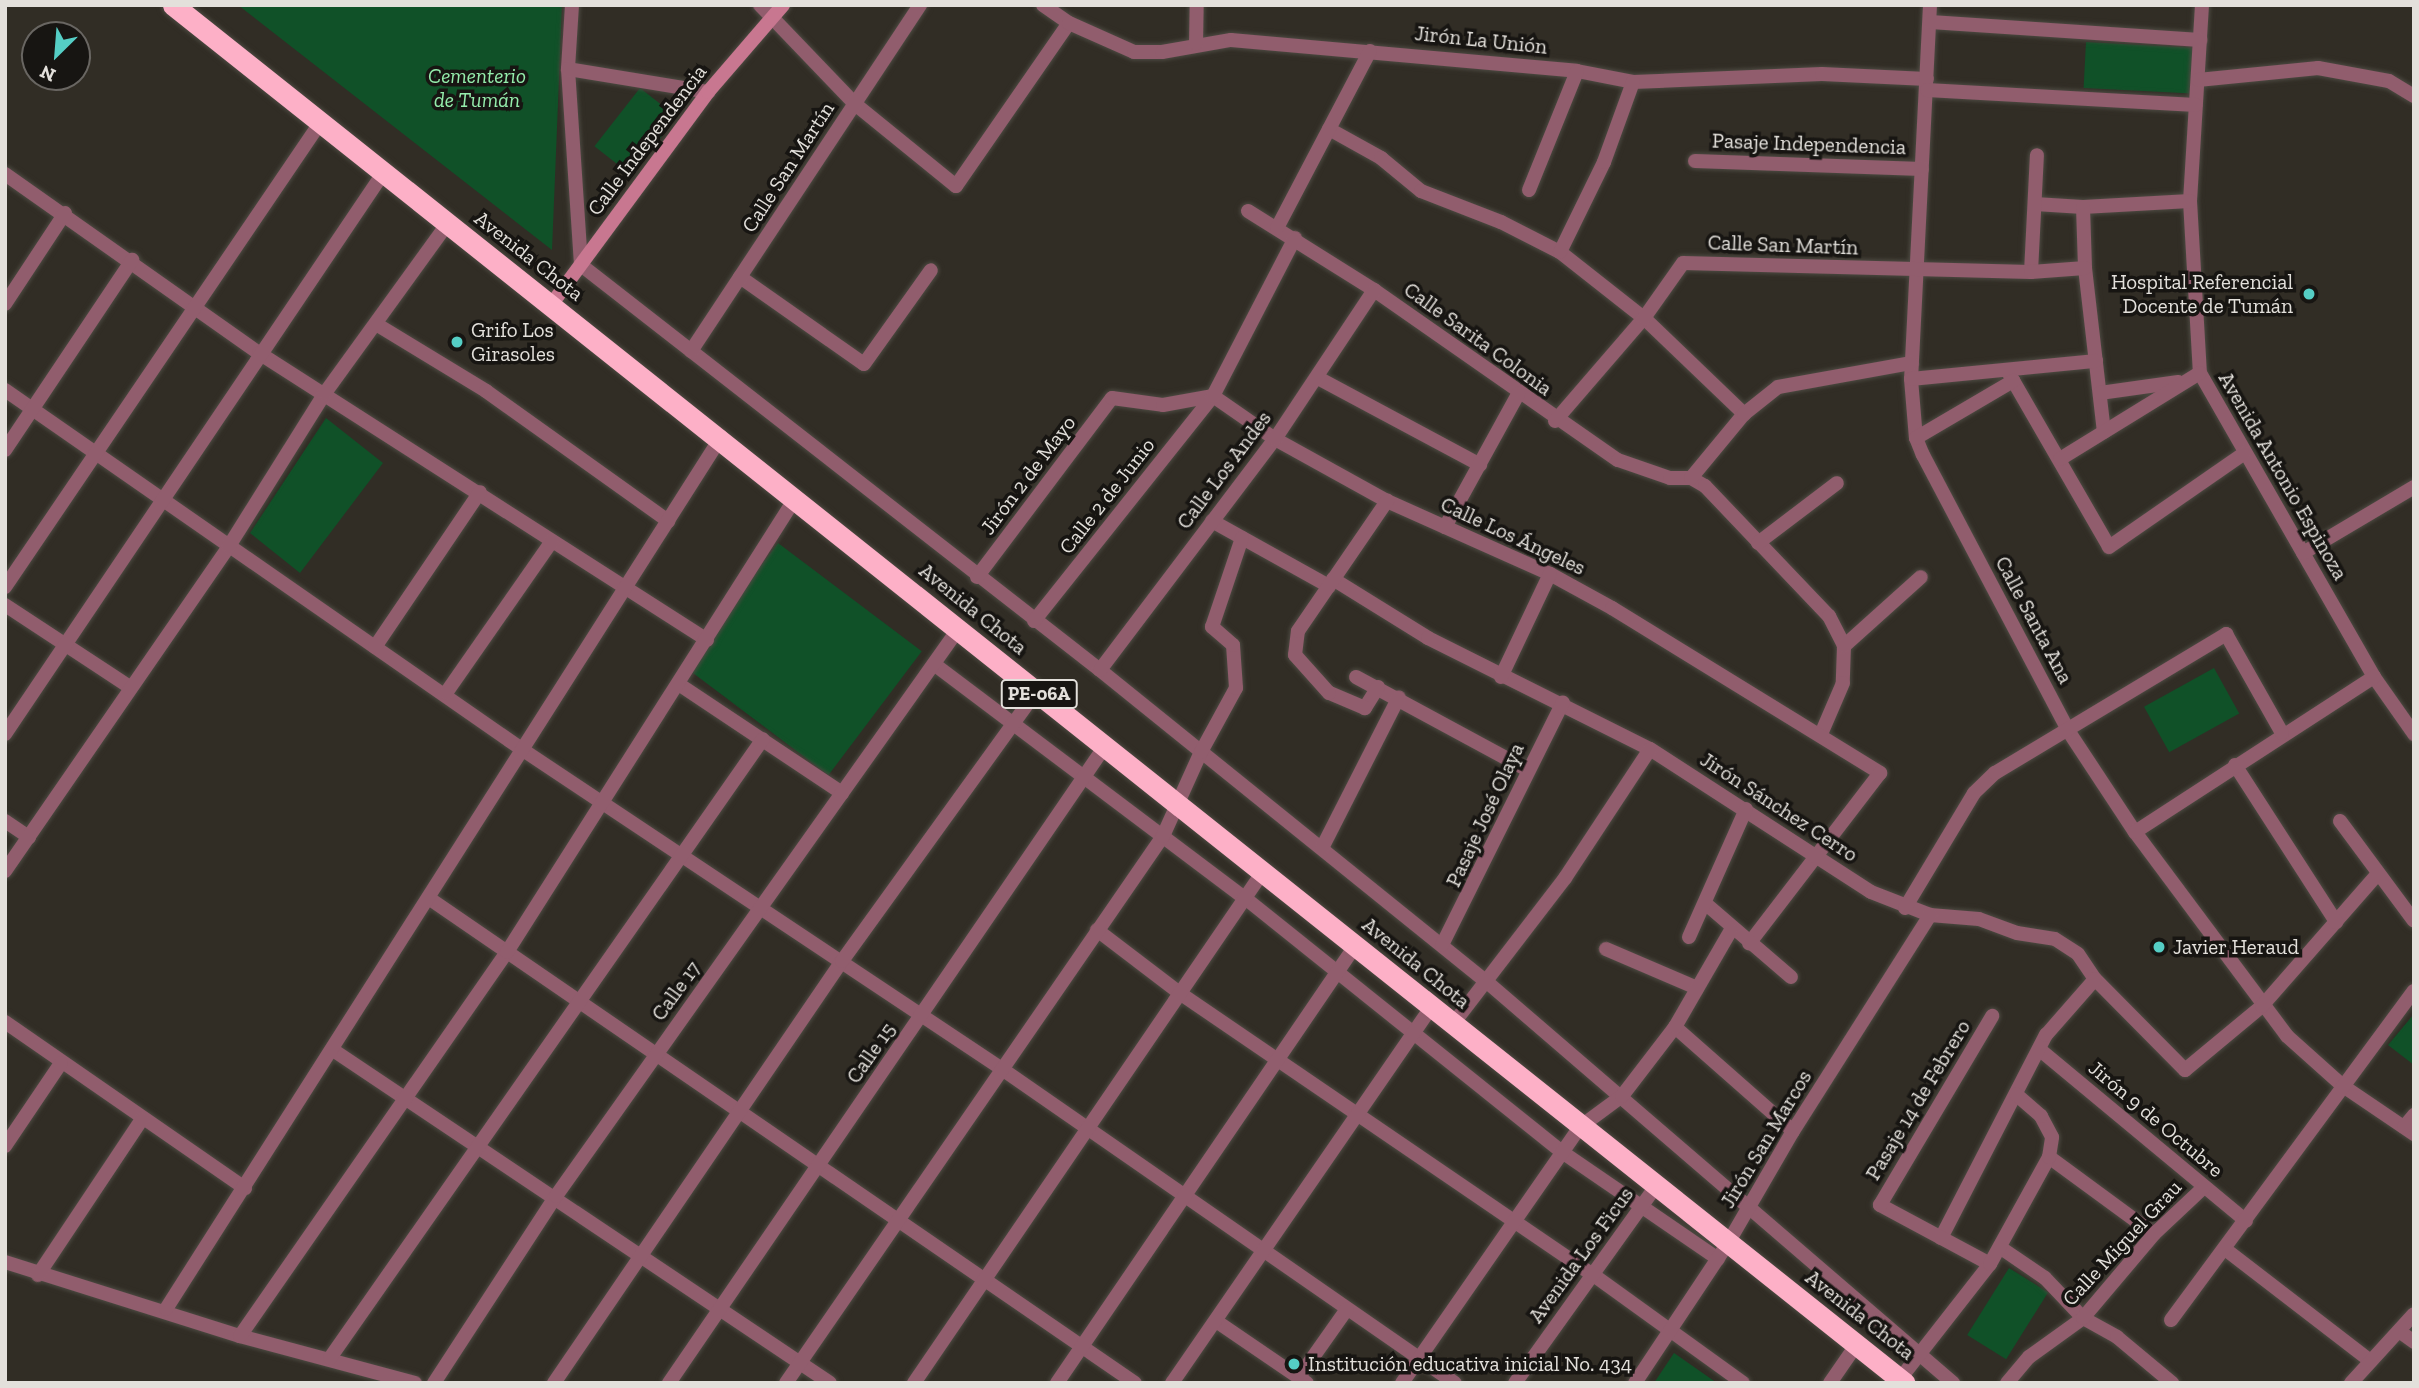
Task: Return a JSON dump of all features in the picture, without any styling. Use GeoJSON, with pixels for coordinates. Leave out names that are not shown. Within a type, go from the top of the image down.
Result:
{"type":"FeatureCollection","features":[{"type":"Feature","properties":{"kind":"highway","name":"Avenida Chota"},"geometry":{"type":"LineString","coordinates":[[173,5],[796,497],[1036,692],[1656,1186],[1723,1251],[1857,1345],[1903,1381]]}},
{"type":"Feature","properties":{"kind":"street"},"geometry":{"type":"LineString","coordinates":[[572,5],[568,69],[581,265],[1100,670],[1442,944],[1749,1205],[1915,1355],[1953,1383]]}},
{"type":"Feature","properties":{"kind":"street"},"geometry":{"type":"LineString","coordinates":[[760,5],[855,104],[956,186],[1069,23]]}},
{"type":"Feature","properties":{"kind":"street","name":"Calle Independencia"},"geometry":{"type":"LineString","coordinates":[[551,305],[708,92],[783,5]]}},
{"type":"Feature","properties":{"kind":"street","name":"Calle San Martín"},"geometry":{"type":"LineString","coordinates":[[691,351],[920,5]]}},
{"type":"Feature","properties":{"kind":"street","name":"Jirón La Unión"},"geometry":{"type":"LineString","coordinates":[[1043,5],[1069,23],[1133,52],[1162,52],[1231,40],[1577,71],[1633,82],[1808,74],[2196,105]]}},
{"type":"Feature","properties":{"kind":"street"},"geometry":{"type":"LineString","coordinates":[[1196,44],[1197,5]]}},
{"type":"Feature","properties":{"kind":"street","name":"Calle Santa Ana"},"geometry":{"type":"LineString","coordinates":[[1930,5],[1911,379],[1916,438],[2069,732],[2135,832],[2262,1006],[2313,1062],[2409,1131]]}},
{"type":"Feature","properties":{"kind":"street","name":"Avenida Antonio Espinoza"},"geometry":{"type":"LineString","coordinates":[[2202,5],[2190,201],[2200,373],[2374,677],[2414,734]]}},
{"type":"Feature","properties":{"kind":"street"},"geometry":{"type":"LineString","coordinates":[[1930,22],[2200,40]]}},
{"type":"Feature","properties":{"kind":"street"},"geometry":{"type":"LineString","coordinates":[[1277,228],[1370,51]]}},
{"type":"Feature","properties":{"kind":"street"},"geometry":{"type":"LineString","coordinates":[[2198,80],[2318,68],[2389,81],[2414,96]]}},
{"type":"Feature","properties":{"kind":"street"},"geometry":{"type":"LineString","coordinates":[[568,69],[708,92]]}},
{"type":"Feature","properties":{"kind":"street"},"geometry":{"type":"LineString","coordinates":[[1529,190],[1577,71]]}},
{"type":"Feature","properties":{"kind":"street"},"geometry":{"type":"LineString","coordinates":[[1560,252],[1604,162],[1633,82]]}},
{"type":"Feature","properties":{"kind":"street"},"geometry":{"type":"LineString","coordinates":[[5,587],[197,309],[320,123]]}},
{"type":"Feature","properties":{"kind":"street"},"geometry":{"type":"LineString","coordinates":[[1329,129],[1381,158],[1421,191],[1501,222],[1560,252],[1643,318],[1744,414]]}},
{"type":"Feature","properties":{"kind":"street"},"geometry":{"type":"LineString","coordinates":[[2031,272],[2037,155]]}},
{"type":"Feature","properties":{"kind":"street","name":"Pasaje Independencia"},"geometry":{"type":"LineString","coordinates":[[1695,162],[1922,169]]}},
{"type":"Feature","properties":{"kind":"street"},"geometry":{"type":"LineString","coordinates":[[5,734],[164,500],[258,353],[384,172]]}},
{"type":"Feature","properties":{"kind":"street"},"geometry":{"type":"LineString","coordinates":[[5,174],[132,260],[258,353],[480,492],[707,640]]}},
{"type":"Feature","properties":{"kind":"street"},"geometry":{"type":"LineString","coordinates":[[2035,204],[2083,207],[2190,201]]}},
{"type":"Feature","properties":{"kind":"street"},"geometry":{"type":"LineString","coordinates":[[2083,207],[2085,268],[2104,432]]}},
{"type":"Feature","properties":{"kind":"street","name":"Calle Sarita Colonia"},"geometry":{"type":"LineString","coordinates":[[1248,211],[1374,290],[1555,421],[1618,460],[1670,478],[1691,478]]}},
{"type":"Feature","properties":{"kind":"street"},"geometry":{"type":"LineString","coordinates":[[8,295],[65,213]]}},
{"type":"Feature","properties":{"kind":"street"},"geometry":{"type":"LineString","coordinates":[[5,871],[229,546],[325,393],[448,223]]}},
{"type":"Feature","properties":{"kind":"street","name":"Calle 2 de Junio"},"geometry":{"type":"LineString","coordinates":[[1034,621],[1213,396],[1295,238]]}},
{"type":"Feature","properties":{"kind":"street"},"geometry":{"type":"LineString","coordinates":[[5,450],[132,260]]}},
{"type":"Feature","properties":{"kind":"street","name":"Calle San Martín"},"geometry":{"type":"LineString","coordinates":[[1555,421],[1643,318],[1683,263],[1916,270]]}},
{"type":"Feature","properties":{"kind":"street"},"geometry":{"type":"LineString","coordinates":[[1916,270],[2031,272],[2085,268]]}},
{"type":"Feature","properties":{"kind":"street"},"geometry":{"type":"LineString","coordinates":[[740,277],[864,364],[931,270]]}},
{"type":"Feature","properties":{"kind":"street","name":"Calle Los Andes"},"geometry":{"type":"LineString","coordinates":[[1100,670],[1275,439],[1374,290]]}},
{"type":"Feature","properties":{"kind":"street"},"geometry":{"type":"LineString","coordinates":[[376,324],[486,391],[668,521]]}},
{"type":"Feature","properties":{"kind":"street"},"geometry":{"type":"LineString","coordinates":[[1911,379],[2010,376],[2096,361]]}},
{"type":"Feature","properties":{"kind":"street"},"geometry":{"type":"LineString","coordinates":[[1821,734],[1843,683],[1844,646],[1829,616],[1705,486],[1691,478],[1744,414],[1778,387],[1912,363]]}},
{"type":"Feature","properties":{"kind":"street"},"geometry":{"type":"LineString","coordinates":[[2060,459],[2200,373]]}},
{"type":"Feature","properties":{"kind":"street"},"geometry":{"type":"LineString","coordinates":[[1916,438],[2010,376]]}},
{"type":"Feature","properties":{"kind":"street"},"geometry":{"type":"LineString","coordinates":[[2010,376],[2109,547],[2245,453]]}},
{"type":"Feature","properties":{"kind":"street"},"geometry":{"type":"LineString","coordinates":[[1318,378],[1480,465]]}},
{"type":"Feature","properties":{"kind":"street"},"geometry":{"type":"LineString","coordinates":[[2100,393],[2183,381]]}},
{"type":"Feature","properties":{"kind":"street"},"geometry":{"type":"LineString","coordinates":[[5,390],[98,452],[375,647],[446,693],[523,750],[606,801],[923,1015],[1455,1383]]}},
{"type":"Feature","properties":{"kind":"street"},"geometry":{"type":"LineString","coordinates":[[1445,527],[1518,394]]}},
{"type":"Feature","properties":{"kind":"street","name":"Jirón 2 de Mayo"},"geometry":{"type":"LineString","coordinates":[[977,576],[1112,398],[1163,405],[1213,396]]}},
{"type":"Feature","properties":{"kind":"street","name":"Calle Los Ángeles"},"geometry":{"type":"LineString","coordinates":[[1213,396],[1275,439],[1387,502],[1550,574],[1821,734],[1880,773],[1819,857]]}},
{"type":"Feature","properties":{"kind":"street"},"geometry":{"type":"LineString","coordinates":[[166,1309],[430,899],[720,438]]}},
{"type":"Feature","properties":{"kind":"street"},"geometry":{"type":"LineString","coordinates":[[1758,543],[1837,483]]}},
{"type":"Feature","properties":{"kind":"street"},"geometry":{"type":"LineString","coordinates":[[2303,553],[2414,486]]}},
{"type":"Feature","properties":{"kind":"street"},"geometry":{"type":"LineString","coordinates":[[375,647],[480,492]]}},
{"type":"Feature","properties":{"kind":"street"},"geometry":{"type":"LineString","coordinates":[[240,1336],[507,952],[680,685],[796,497]]}},
{"type":"Feature","properties":{"kind":"street"},"geometry":{"type":"LineString","coordinates":[[1378,687],[1365,708],[1329,693],[1295,655],[1298,631],[1387,502]]}},
{"type":"Feature","properties":{"kind":"street","name":"Jirón Sánchez Cerro"},"geometry":{"type":"LineString","coordinates":[[1212,521],[1501,677],[1563,702],[1650,749],[1819,857],[1905,908],[1930,915],[1979,919],[2017,933],[2055,939],[2078,954],[2095,979],[2185,1070],[2262,1006]]}},
{"type":"Feature","properties":{"kind":"street"},"geometry":{"type":"LineString","coordinates":[[786,1383],[1163,836],[1180,805],[1201,752],[1236,688],[1233,645],[1212,627],[1242,538]]}},
{"type":"Feature","properties":{"kind":"street"},"geometry":{"type":"LineString","coordinates":[[446,693],[552,541]]}},
{"type":"Feature","properties":{"kind":"street"},"geometry":{"type":"LineString","coordinates":[[1501,677],[1550,574]]}},
{"type":"Feature","properties":{"kind":"street"},"geometry":{"type":"LineString","coordinates":[[1844,646],[1921,577]]}},
{"type":"Feature","properties":{"kind":"street"},"geometry":{"type":"LineString","coordinates":[[5,605],[130,687]]}},
{"type":"Feature","properties":{"kind":"street","name":"Calle 17"},"geometry":{"type":"LineString","coordinates":[[434,1383],[556,1196],[959,628]]}},
{"type":"Feature","properties":{"kind":"street"},"geometry":{"type":"LineString","coordinates":[[1905,908],[1974,793],[1995,774],[2069,732],[2226,634],[2282,733]]}},
{"type":"Feature","properties":{"kind":"street"},"geometry":{"type":"LineString","coordinates":[[934,664],[1245,898],[1405,1023],[1413,1035],[1562,1152],[1640,1209],[1723,1251]]}},
{"type":"Feature","properties":{"kind":"street"},"geometry":{"type":"LineString","coordinates":[[1356,677],[1399,697],[1528,770]]}},
{"type":"Feature","properties":{"kind":"street"},"geometry":{"type":"LineString","coordinates":[[2135,832],[2282,733],[2374,677]]}},
{"type":"Feature","properties":{"kind":"street"},"geometry":{"type":"LineString","coordinates":[[680,685],[842,793]]}},
{"type":"Feature","properties":{"kind":"street"},"geometry":{"type":"LineString","coordinates":[[554,1383],[842,961],[1036,692]]}},
{"type":"Feature","properties":{"kind":"street"},"geometry":{"type":"LineString","coordinates":[[1322,848],[1399,697]]}},
{"type":"Feature","properties":{"kind":"street","name":"Pasaje José Olaya"},"geometry":{"type":"LineString","coordinates":[[1442,944],[1466,904],[1528,770],[1563,702]]}},
{"type":"Feature","properties":{"kind":"street"},"geometry":{"type":"LineString","coordinates":[[330,1358],[763,738]]}},
{"type":"Feature","properties":{"kind":"street","name":"Calle 15"},"geometry":{"type":"LineString","coordinates":[[669,1383],[1105,746]]}},
{"type":"Feature","properties":{"kind":"street"},"geometry":{"type":"LineString","coordinates":[[1453,1024],[1565,878],[1650,749]]}},
{"type":"Feature","properties":{"kind":"street"},"geometry":{"type":"LineString","coordinates":[[2235,765],[2336,922]]}},
{"type":"Feature","properties":{"kind":"street"},"geometry":{"type":"LineString","coordinates":[[1689,937],[1706,904],[1746,809]]}},
{"type":"Feature","properties":{"kind":"street"},"geometry":{"type":"LineString","coordinates":[[5,821],[29,837]]}},
{"type":"Feature","properties":{"kind":"street"},"geometry":{"type":"LineString","coordinates":[[2340,821],[2376,876],[2414,921]]}},
{"type":"Feature","properties":{"kind":"street"},"geometry":{"type":"LineString","coordinates":[[1749,944],[1819,857]]}},
{"type":"Feature","properties":{"kind":"street"},"geometry":{"type":"LineString","coordinates":[[914,1383],[1090,1130],[1262,873]]}},
{"type":"Feature","properties":{"kind":"street"},"geometry":{"type":"LineString","coordinates":[[2262,1006],[2376,876]]}},
{"type":"Feature","properties":{"kind":"street"},"geometry":{"type":"LineString","coordinates":[[430,899],[987,1278],[1135,1383]]}},
{"type":"Feature","properties":{"kind":"street"},"geometry":{"type":"LineString","coordinates":[[1706,904],[1731,930],[1791,978]]}},
{"type":"Feature","properties":{"kind":"street","name":"Jirón San Marcos"},"geometry":{"type":"LineString","coordinates":[[1635,1383],[1723,1251],[1793,1131],[1930,915]]}},
{"type":"Feature","properties":{"kind":"street"},"geometry":{"type":"LineString","coordinates":[[1097,930],[1181,994],[1592,1273],[1743,1383]]}},
{"type":"Feature","properties":{"kind":"street"},"geometry":{"type":"LineString","coordinates":[[1402,1383],[1580,1127],[1622,1096],[1675,1027],[1731,930]]}},
{"type":"Feature","properties":{"kind":"street"},"geometry":{"type":"LineString","coordinates":[[1056,1383],[1187,1196],[1355,946]]}},
{"type":"Feature","properties":{"kind":"street"},"geometry":{"type":"LineString","coordinates":[[1606,949],[1698,988]]}},
{"type":"Feature","properties":{"kind":"street"},"geometry":{"type":"LineString","coordinates":[[1990,1264],[1941,1238],[2039,1049],[2095,979]]}},
{"type":"Feature","properties":{"kind":"street"},"geometry":{"type":"LineString","coordinates":[[2171,1320],[2414,991]]}},
{"type":"Feature","properties":{"kind":"street"},"geometry":{"type":"LineString","coordinates":[[1171,1383],[1265,1253],[1432,1006]]}},
{"type":"Feature","properties":{"kind":"street","name":"Pasaje 14 de Febrero"},"geometry":{"type":"LineString","coordinates":[[1941,1238],[1880,1205],[1992,1016]]}},
{"type":"Feature","properties":{"kind":"street"},"geometry":{"type":"LineString","coordinates":[[5,1022],[245,1188]]}},
{"type":"Feature","properties":{"kind":"street"},"geometry":{"type":"LineString","coordinates":[[1675,1027],[1793,1131]]}},
{"type":"Feature","properties":{"kind":"street","name":"Jirón 9 de Octubre"},"geometry":{"type":"LineString","coordinates":[[2039,1049],[2246,1221]]}},
{"type":"Feature","properties":{"kind":"street"},"geometry":{"type":"LineString","coordinates":[[333,1050],[480,1145],[719,1311],[830,1383]]}},
{"type":"Feature","properties":{"kind":"street"},"geometry":{"type":"LineString","coordinates":[[5,1146],[61,1063]]}},
{"type":"Feature","properties":{"kind":"street"},"geometry":{"type":"LineString","coordinates":[[1903,1381],[1915,1355],[2001,1248],[2049,1157],[2052,1137],[2041,1116],[2016,1094]]}},
{"type":"Feature","properties":{"kind":"street"},"geometry":{"type":"LineString","coordinates":[[2409,1131],[2414,1115]]}},
{"type":"Feature","properties":{"kind":"street"},"geometry":{"type":"LineString","coordinates":[[38,1275],[142,1119]]}},
{"type":"Feature","properties":{"kind":"street"},"geometry":{"type":"LineString","coordinates":[[2049,1157],[2154,1234]]}},
{"type":"Feature","properties":{"kind":"street","name":"Avenida Los Ficus"},"geometry":{"type":"LineString","coordinates":[[1515,1383],[1656,1186]]}},
{"type":"Feature","properties":{"kind":"street","name":"Calle Miguel Grau"},"geometry":{"type":"LineString","coordinates":[[2007,1383],[2029,1357],[2083,1318],[2154,1234],[2204,1187]]}},
{"type":"Feature","properties":{"kind":"street"},"geometry":{"type":"LineString","coordinates":[[2001,1248],[2045,1278],[2083,1318],[2117,1337],[2172,1383]]}},
{"type":"Feature","properties":{"kind":"street"},"geometry":{"type":"LineString","coordinates":[[2225,1249],[2369,1360]]}},
{"type":"Feature","properties":{"kind":"street"},"geometry":{"type":"LineString","coordinates":[[5,1262],[38,1275],[166,1309],[240,1336],[415,1383]]}},
{"type":"Feature","properties":{"kind":"street"},"geometry":{"type":"LineString","coordinates":[[1216,1321],[1303,1380],[1347,1309]]}},
{"type":"Feature","properties":{"kind":"street"},"geometry":{"type":"LineString","coordinates":[[2351,1383],[2369,1360],[2414,1314]]}},
{"type":"Feature","properties":{"kind":"street"},"geometry":{"type":"LineString","coordinates":[[2399,1331],[2414,1342]]}},
{"type":"Feature","properties":{"kind":"street"},"geometry":{"type":"LineString","coordinates":[[1830,1383],[1857,1345]]}},
{"type":"Feature","properties":{"kind":"green space","name":"Cementerio de Tumán"},"geometry":{"type":"Polygon","coordinates":[[[238,5],[562,5],[552,250],[238,5]]]}},
{"type":"Feature","properties":{"kind":"green space"},"geometry":{"type":"Polygon","coordinates":[[[2086,42],[2194,48],[2191,94],[2084,88],[2086,42]]]}},
{"type":"Feature","properties":{"kind":"green space"},"geometry":{"type":"Polygon","coordinates":[[[640,88],[677,117],[631,175],[594,146],[640,88]]]}},
{"type":"Feature","properties":{"kind":"green space"},"geometry":{"type":"Polygon","coordinates":[[[326,418],[383,463],[300,573],[250,533],[326,418]]]}},
{"type":"Feature","properties":{"kind":"green space"},"geometry":{"type":"Polygon","coordinates":[[[778,543],[922,651],[828,775],[685,667],[778,543]]]}},
{"type":"Feature","properties":{"kind":"green space"},"geometry":{"type":"Polygon","coordinates":[[[2214,668],[2239,713],[2169,752],[2144,707],[2214,668]]]}},
{"type":"Feature","properties":{"kind":"green space"},"geometry":{"type":"Polygon","coordinates":[[[2414,1014],[2414,1065],[2388,1045],[2414,1014]]]}},
{"type":"Feature","properties":{"kind":"green space"},"geometry":{"type":"Polygon","coordinates":[[[2009,1268],[2048,1292],[2006,1359],[1967,1335],[2009,1268]]]}},
{"type":"Feature","properties":{"kind":"green space"},"geometry":{"type":"Polygon","coordinates":[[[1674,1353],[1717,1383],[1654,1383],[1674,1353]]]}},
{"type":"Feature","properties":{"kind":"place","name":"Hospital Referencial Docente de Tumán"},"geometry":{"type":"Point","coordinates":[2309,294]}},
{"type":"Feature","properties":{"kind":"place","name":"Grifo Los Girasoles"},"geometry":{"type":"Point","coordinates":[457,342]}},
{"type":"Feature","properties":{"kind":"place","name":"Javier Heraud"},"geometry":{"type":"Point","coordinates":[2159,947]}},
{"type":"Feature","properties":{"kind":"place","name":"Institución educativa inicial No. 434"},"geometry":{"type":"Point","coordinates":[1294,1364]}}]}
